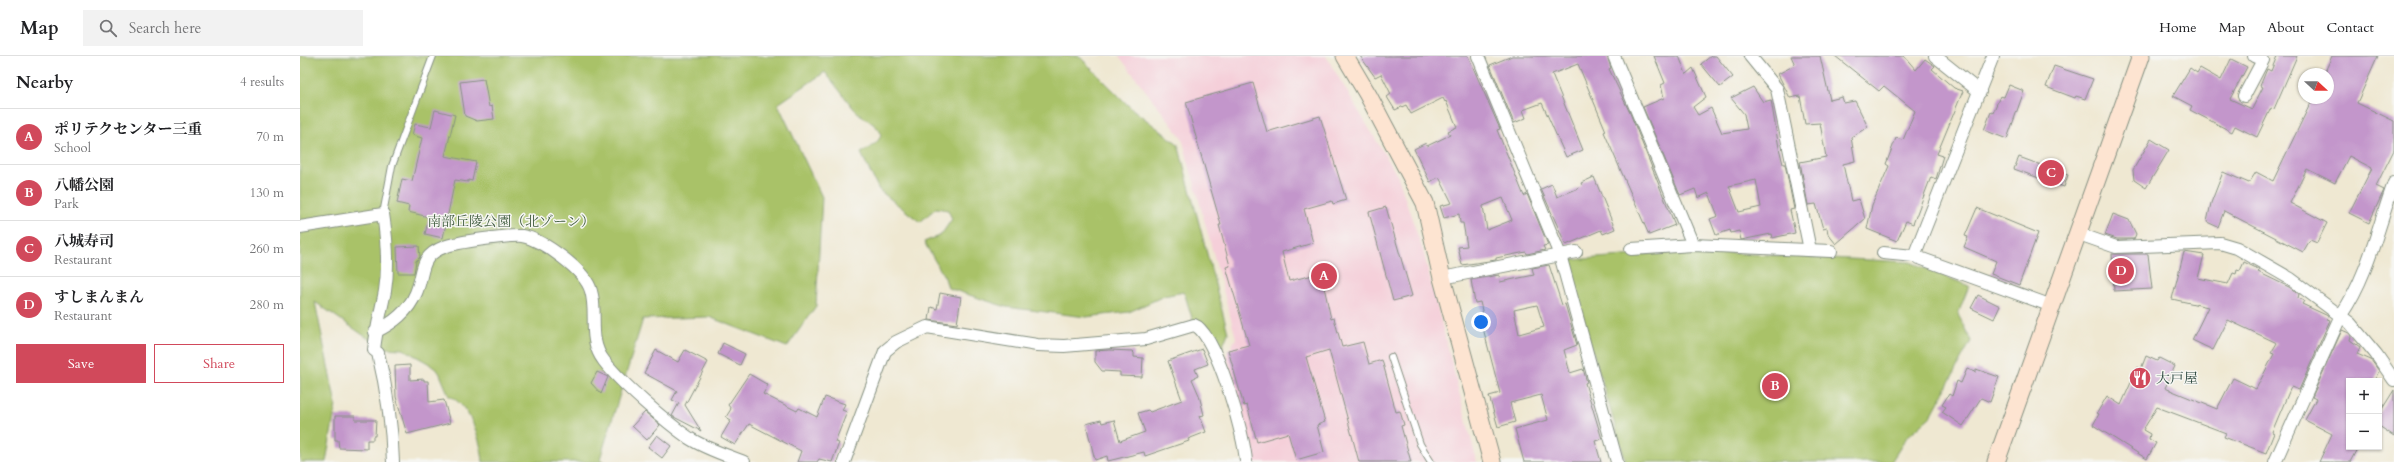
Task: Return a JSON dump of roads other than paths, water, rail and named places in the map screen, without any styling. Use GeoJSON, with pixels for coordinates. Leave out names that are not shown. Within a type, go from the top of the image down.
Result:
{"type":"FeatureCollection","features":[{"type":"Feature","properties":{"kind":"street"},"geometry":{"type":"LineString","coordinates":[[1345,56],[1368,95],[1425,203],[1442,278],[1492,462]]}},
{"type":"Feature","properties":{"kind":"street"},"geometry":{"type":"LineString","coordinates":[[1478,56],[1560,255],[1617,462]]}},
{"type":"Feature","properties":{"kind":"street"},"geometry":{"type":"LineString","coordinates":[[1614,56],[1693,245]]}},
{"type":"Feature","properties":{"kind":"street"},"geometry":{"type":"LineString","coordinates":[[1750,56],[1777,89],[1810,250]]}},
{"type":"Feature","properties":{"kind":"street"},"geometry":{"type":"LineString","coordinates":[[1935,56],[1980,92]]}},
{"type":"Feature","properties":{"kind":"street"},"geometry":{"type":"LineString","coordinates":[[1914,256],[1993,56]]}},
{"type":"Feature","properties":{"kind":"street"},"geometry":{"type":"LineString","coordinates":[[1996,462],[2079,234],[2141,56]]}},
{"type":"Feature","properties":{"kind":"street"},"geometry":{"type":"LineString","coordinates":[[2244,96],[2263,60],[2254,56]]}},
{"type":"Feature","properties":{"kind":"street"},"geometry":{"type":"LineString","coordinates":[[2275,462],[2341,315],[2350,302],[2374,244],[2394,183]]}},
{"type":"Feature","properties":{"kind":"street"},"geometry":{"type":"LineString","coordinates":[[300,227],[383,214],[388,252],[385,291],[375,332],[374,350],[378,353],[391,419],[393,462]]}},
{"type":"Feature","properties":{"kind":"street"},"geometry":{"type":"LineString","coordinates":[[2079,234],[2116,247],[2220,242],[2237,248],[2291,279],[2341,315],[2361,334],[2394,380]]}},
{"type":"Feature","properties":{"kind":"street"},"geometry":{"type":"LineString","coordinates":[[375,332],[391,324],[406,310],[416,293],[426,258],[432,253],[444,247],[460,243],[522,236],[536,242],[581,273],[591,290],[594,338],[604,360],[659,414],[688,438],[721,454],[744,462]]}},
{"type":"Feature","properties":{"kind":"street"},"geometry":{"type":"LineString","coordinates":[[1631,249],[1693,245],[1831,251]]}},
{"type":"Feature","properties":{"kind":"street"},"geometry":{"type":"LineString","coordinates":[[1442,278],[1576,252]]}},
{"type":"Feature","properties":{"kind":"street"},"geometry":{"type":"LineString","coordinates":[[1883,253],[1914,256],[2052,306]]}},
{"type":"Feature","properties":{"kind":"street"},"geometry":{"type":"LineString","coordinates":[[844,462],[885,351],[896,342],[927,327],[1037,345],[1064,346],[1146,339],[1194,325],[1205,333],[1231,395],[1245,450],[1246,462]]}},
{"type":"Feature","properties":{"kind":"lane"},"geometry":{"type":"LineString","coordinates":[[383,214],[392,166],[433,56]]}},
{"type":"Feature","properties":{"kind":"lane"},"geometry":{"type":"LineString","coordinates":[[1391,357],[1420,444],[1431,462]]}},
{"type":"Feature","properties":{"kind":"place","name":"八城寿司"},"geometry":{"type":"Point","coordinates":[2051,173]}},
{"type":"Feature","properties":{"kind":"place","name":"すしまんまん"},"geometry":{"type":"Point","coordinates":[2121,271]}},
{"type":"Feature","properties":{"kind":"place","name":"ポリテクセンター三重"},"geometry":{"type":"Point","coordinates":[1324,276]}},
{"type":"Feature","properties":{"kind":"place","name":"大戸屋"},"geometry":{"type":"Point","coordinates":[2140,378]}},
{"type":"Feature","properties":{"kind":"place","name":"八幡公園"},"geometry":{"type":"Point","coordinates":[1775,386]}},
{"type":"Feature","properties":{"kind":"park label","name":"南部丘陵公園（北ゾーン）"},"geometry":{"type":"Point","coordinates":[511,221]}}]}
